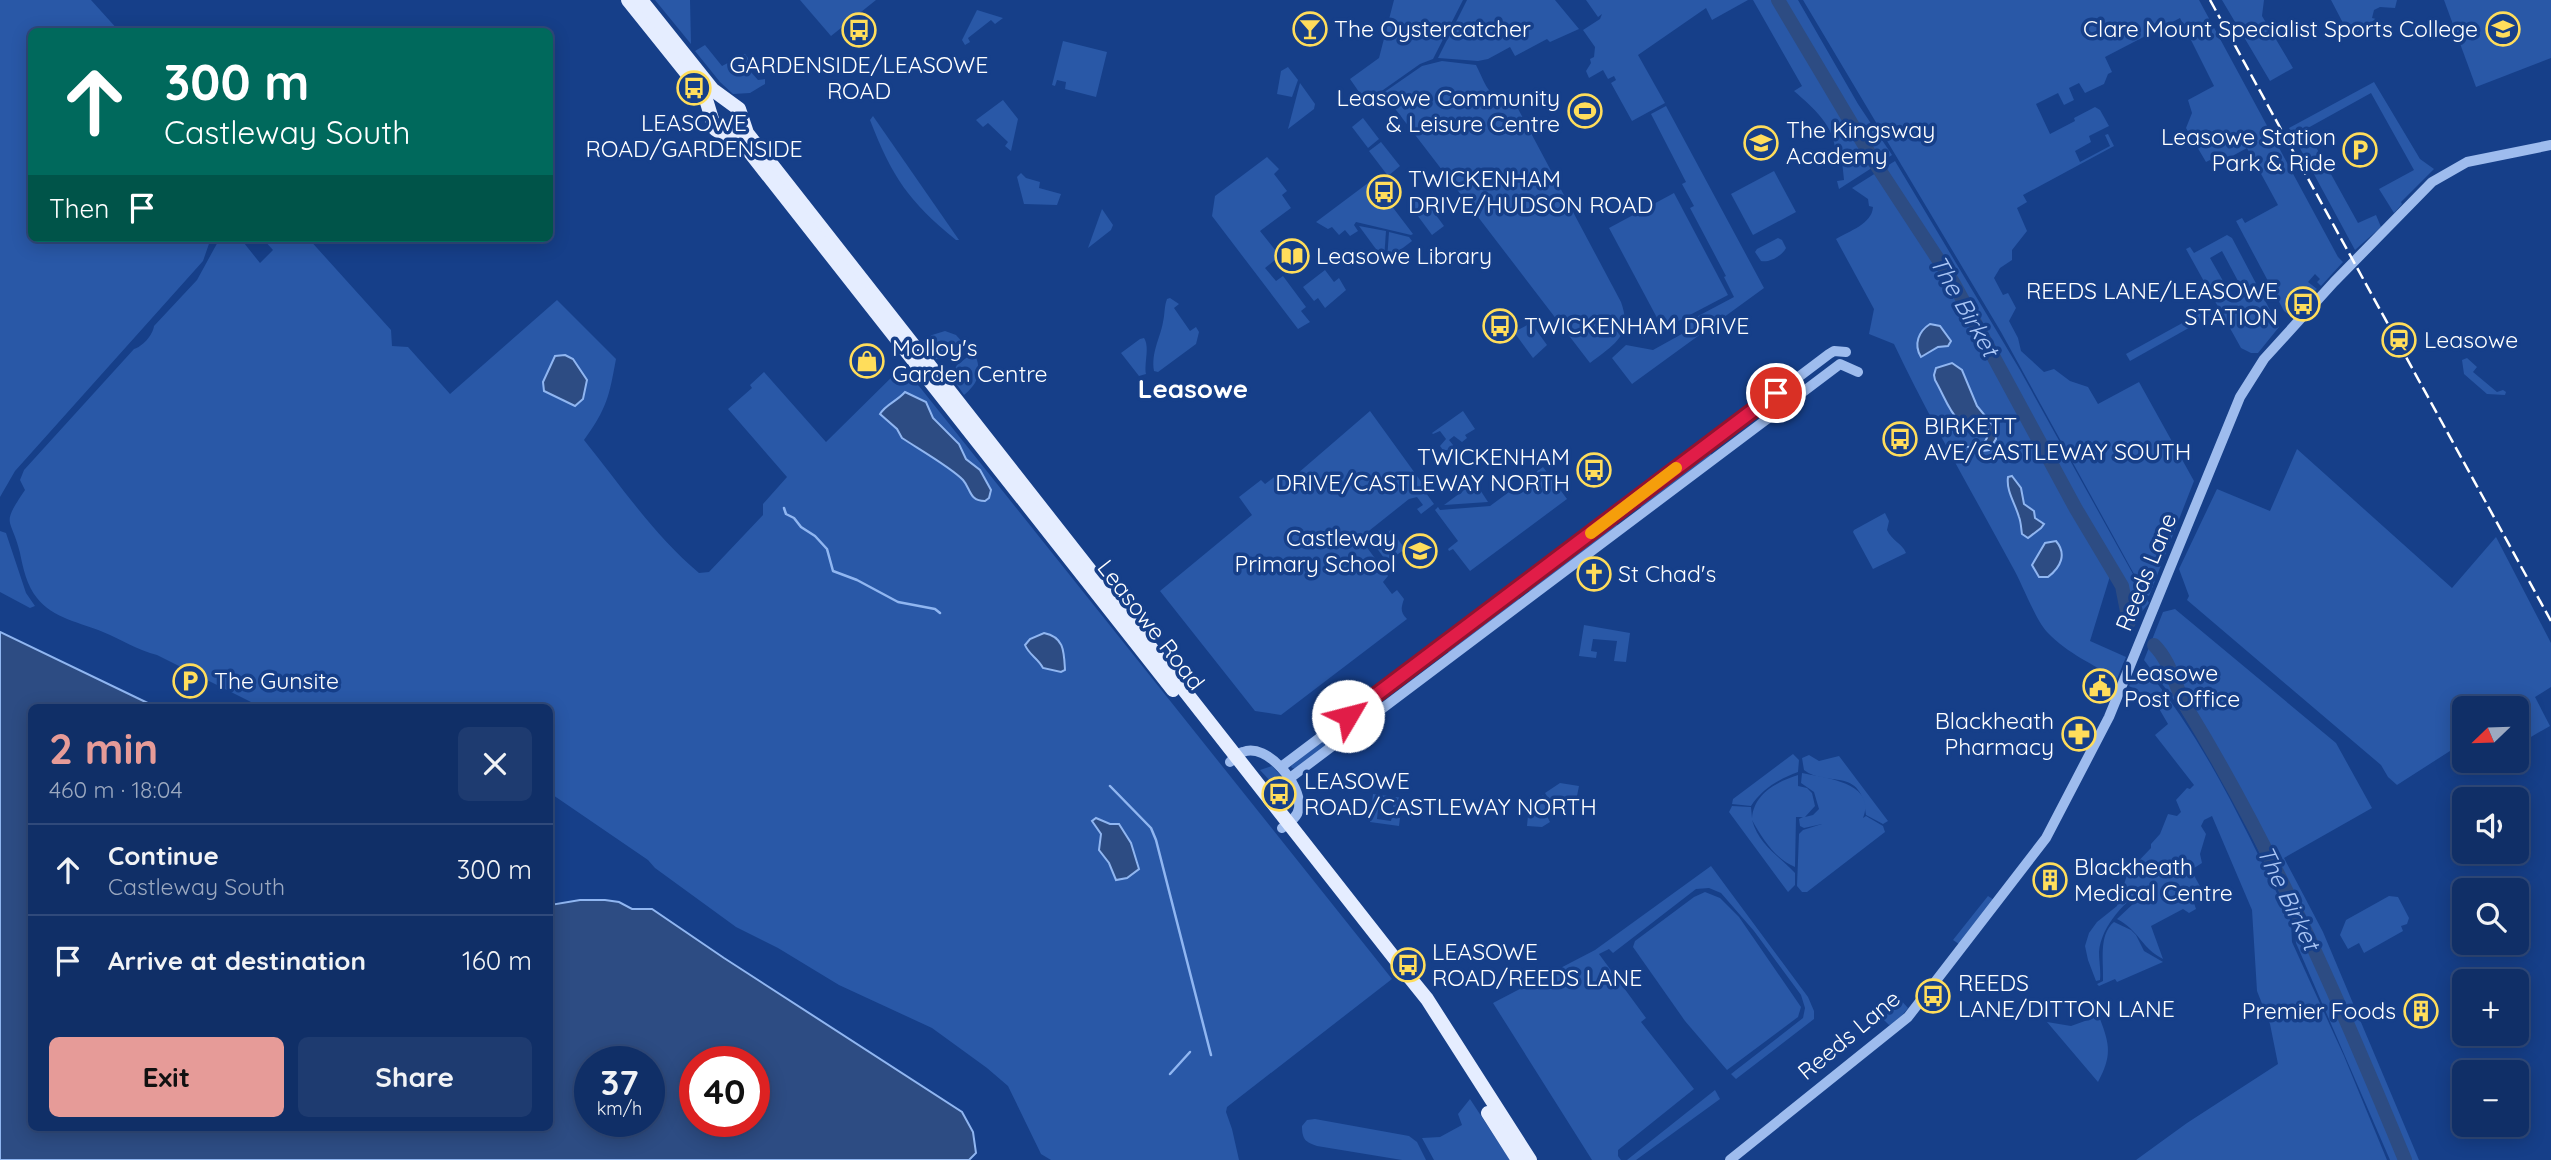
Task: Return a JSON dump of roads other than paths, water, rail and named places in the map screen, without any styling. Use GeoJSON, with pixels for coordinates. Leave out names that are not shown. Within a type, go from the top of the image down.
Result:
{"type":"FeatureCollection","features":[{"type":"Feature","properties":{"kind":"main road"},"geometry":{"type":"LineString","coordinates":[[628,0],[705,96],[715,129],[728,134],[738,130],[742,122],[739,109],[713,90],[641,0]]}},
{"type":"Feature","properties":{"kind":"main road"},"geometry":{"type":"LineString","coordinates":[[712,115],[719,105],[730,104]]}},
{"type":"Feature","properties":{"kind":"main road","name":"Leasowe Road"},"geometry":{"type":"LineString","coordinates":[[742,122],[747,133],[1233,759]]}},
{"type":"Feature","properties":{"kind":"main road","name":"Leasowe Road"},"geometry":{"type":"LineString","coordinates":[[728,134],[748,150],[1427,999],[1530,1160]]}},
{"type":"Feature","properties":{"kind":"main road","name":"Leasowe Road"},"geometry":{"type":"LineString","coordinates":[[1286,825],[1418,1002],[1518,1160]]}},
{"type":"Feature","properties":{"kind":"street","name":"Reeds Lane"},"geometry":{"type":"LineString","coordinates":[[1730,1160],[1908,1017],[2046,838],[2109,717],[2240,397],[2264,359],[2334,282],[2432,182],[2467,162],[2551,145]]}},
{"type":"Feature","properties":{"kind":"street"},"geometry":{"type":"LineString","coordinates":[[1281,767],[1829,354],[1834,351],[1846,352]]}},
{"type":"Feature","properties":{"kind":"street"},"geometry":{"type":"LineString","coordinates":[[1290,778],[1840,364],[1858,372]]}},
{"type":"Feature","properties":{"kind":"street"},"geometry":{"type":"LineString","coordinates":[[1776,393],[1785,405]]}},
{"type":"Feature","properties":{"kind":"street"},"geometry":{"type":"LineString","coordinates":[[1711,442],[1720,454]]}},
{"type":"Feature","properties":{"kind":"street"},"geometry":{"type":"LineString","coordinates":[[1520,586],[1528,598]]}},
{"type":"Feature","properties":{"kind":"street"},"geometry":{"type":"LineString","coordinates":[[1435,649],[1444,662]]}},
{"type":"Feature","properties":{"kind":"street"},"geometry":{"type":"LineString","coordinates":[[1370,699],[1379,710]]}},
{"type":"Feature","properties":{"kind":"street"},"geometry":{"type":"LineString","coordinates":[[1233,759],[1243,752],[1263,754],[1281,767],[1290,778],[1298,796],[1299,808],[1296,817],[1286,825]]}},
{"type":"Feature","properties":{"kind":"waterway","name":"The Birket"},"geometry":{"type":"LineString","coordinates":[[1778,0],[1875,163],[1953,282],[2076,509],[2122,586],[2129,622]]}},
{"type":"Feature","properties":{"kind":"waterway"},"geometry":{"type":"LineString","coordinates":[[784,508],[786,514],[794,518],[827,549],[833,571],[857,580],[898,602],[935,609],[940,613]]}},
{"type":"Feature","properties":{"kind":"waterway","name":"The Birket"},"geometry":{"type":"LineString","coordinates":[[2154,645],[2165,660],[2184,702],[2250,819],[2306,931],[2405,1160]]}},
{"type":"Feature","properties":{"kind":"waterway"},"geometry":{"type":"LineString","coordinates":[[1110,786],[1151,828],[1156,840],[1211,1055]]}},
{"type":"Feature","properties":{"kind":"waterway"},"geometry":{"type":"LineString","coordinates":[[1170,1074],[1190,1052]]}},
{"type":"Feature","properties":{"kind":"railway"},"geometry":{"type":"LineString","coordinates":[[2210,0],[2551,621]]}},
{"type":"Feature","properties":{"kind":"place","name":"The Oystercatcher"},"geometry":{"type":"Point","coordinates":[1310,29]}},
{"type":"Feature","properties":{"kind":"place","name":"Clare Mount Specialist Sports College"},"geometry":{"type":"Point","coordinates":[2503,29]}},
{"type":"Feature","properties":{"kind":"place","name":"GARDENSIDE/LEASOWE ROAD"},"geometry":{"type":"Point","coordinates":[859,30]}},
{"type":"Feature","properties":{"kind":"place","name":"LEASOWE ROAD/GARDENSIDE"},"geometry":{"type":"Point","coordinates":[694,88]}},
{"type":"Feature","properties":{"kind":"place","name":"Leasowe Community & Leisure Centre"},"geometry":{"type":"Point","coordinates":[1585,111]}},
{"type":"Feature","properties":{"kind":"place","name":"The Kingsway Academy"},"geometry":{"type":"Point","coordinates":[1761,143]}},
{"type":"Feature","properties":{"kind":"place","name":"Leasowe Station Park & Ride"},"geometry":{"type":"Point","coordinates":[2360,150]}},
{"type":"Feature","properties":{"kind":"place","name":"TWICKENHAM DRIVE/HUDSON ROAD"},"geometry":{"type":"Point","coordinates":[1384,192]}},
{"type":"Feature","properties":{"kind":"place","name":"Leasowe Library"},"geometry":{"type":"Point","coordinates":[1292,256]}},
{"type":"Feature","properties":{"kind":"place","name":"REEDS LANE/LEASOWE STATION"},"geometry":{"type":"Point","coordinates":[2303,304]}},
{"type":"Feature","properties":{"kind":"place","name":"TWICKENHAM DRIVE"},"geometry":{"type":"Point","coordinates":[1500,326]}},
{"type":"Feature","properties":{"kind":"place","name":"Leasowe"},"geometry":{"type":"Point","coordinates":[2399,340]}},
{"type":"Feature","properties":{"kind":"place","name":"Molloy's Garden Centre"},"geometry":{"type":"Point","coordinates":[867,361]}},
{"type":"Feature","properties":{"kind":"place","name":"BIRKETT AVE/CASTLEWAY SOUTH"},"geometry":{"type":"Point","coordinates":[1900,439]}},
{"type":"Feature","properties":{"kind":"place","name":"TWICKENHAM DRIVE/CASTLEWAY NORTH"},"geometry":{"type":"Point","coordinates":[1594,470]}},
{"type":"Feature","properties":{"kind":"place","name":"Castleway Primary School"},"geometry":{"type":"Point","coordinates":[1420,551]}},
{"type":"Feature","properties":{"kind":"place","name":"St Chad's"},"geometry":{"type":"Point","coordinates":[1594,574]}},
{"type":"Feature","properties":{"kind":"place","name":"The Gunsite"},"geometry":{"type":"Point","coordinates":[190,681]}},
{"type":"Feature","properties":{"kind":"place","name":"Leasowe Post Office"},"geometry":{"type":"Point","coordinates":[2100,686]}},
{"type":"Feature","properties":{"kind":"place","name":"Blackheath Pharmacy"},"geometry":{"type":"Point","coordinates":[2079,734]}},
{"type":"Feature","properties":{"kind":"place","name":"LEASOWE ROAD/CASTLEWAY NORTH"},"geometry":{"type":"Point","coordinates":[1279,794]}},
{"type":"Feature","properties":{"kind":"place","name":"Blackheath Medical Centre"},"geometry":{"type":"Point","coordinates":[2050,880]}},
{"type":"Feature","properties":{"kind":"place","name":"LEASOWE ROAD/REEDS LANE"},"geometry":{"type":"Point","coordinates":[1408,965]}},
{"type":"Feature","properties":{"kind":"place","name":"REEDS LANE/DITTON LANE"},"geometry":{"type":"Point","coordinates":[1933,996]}},
{"type":"Feature","properties":{"kind":"place","name":"Premier Foods"},"geometry":{"type":"Point","coordinates":[2421,1011]}},
{"type":"Feature","properties":{"kind":"district","name":"Leasowe"},"geometry":{"type":"Point","coordinates":[1193,389]}}]}
